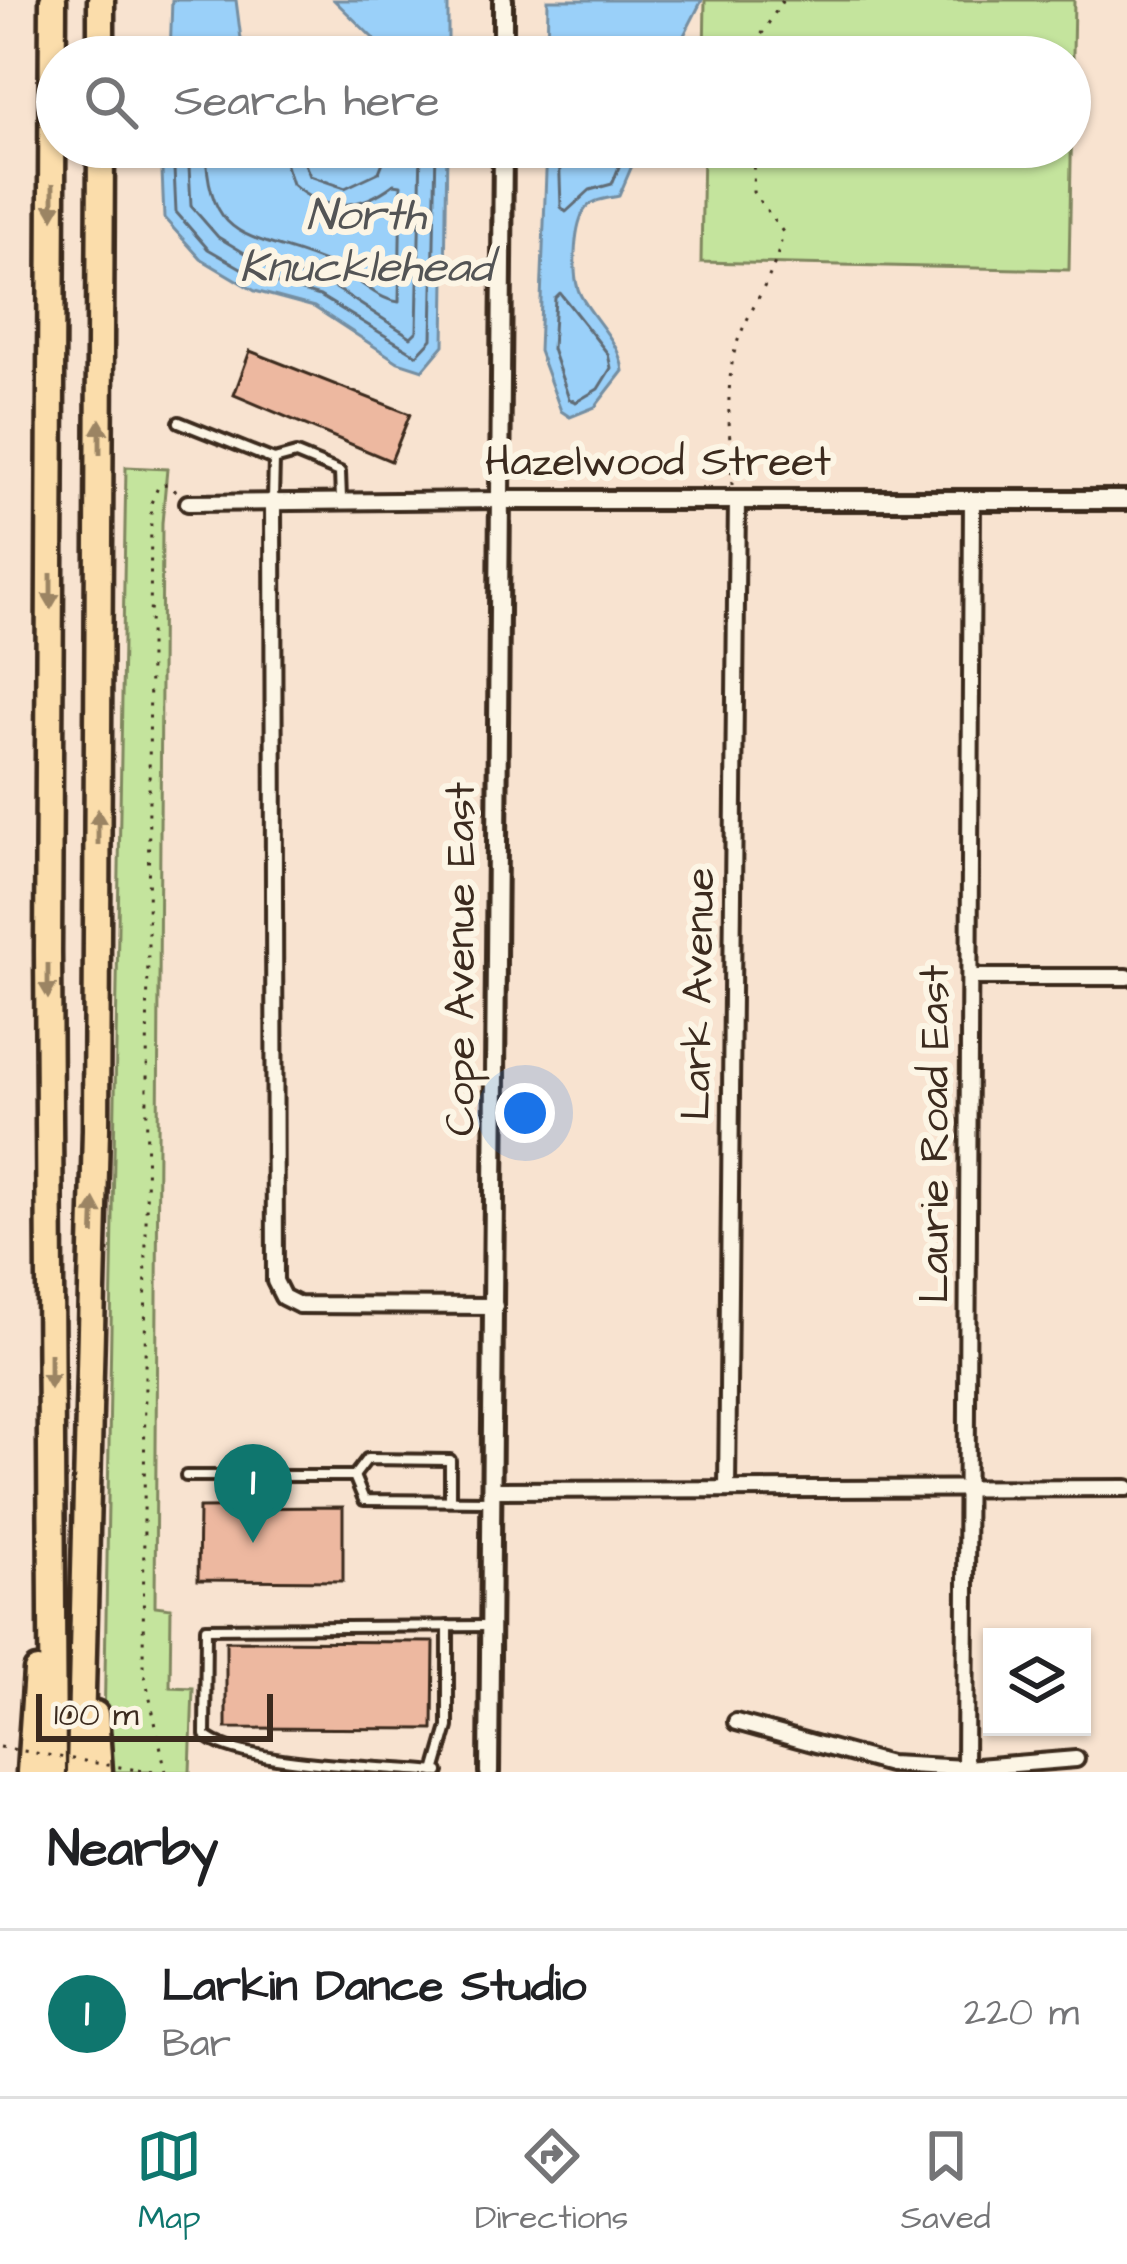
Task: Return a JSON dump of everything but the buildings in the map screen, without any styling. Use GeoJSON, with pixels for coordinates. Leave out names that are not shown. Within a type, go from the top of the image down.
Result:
{"type":"FeatureCollection","features":[{"type":"Feature","properties":{"kind":"highway"},"geometry":{"type":"LineString","coordinates":[[53,0],[53,36]]}},
{"type":"Feature","properties":{"kind":"highway"},"geometry":{"type":"LineString","coordinates":[[101,0],[101,36]]}},
{"type":"Feature","properties":{"kind":"highway"},"geometry":{"type":"LineString","coordinates":[[52,1772],[53,168]]}},
{"type":"Feature","properties":{"kind":"highway"},"geometry":{"type":"LineString","coordinates":[[80,1772],[96,1129],[101,168]]}},
{"type":"Feature","properties":{"kind":"highway"},"geometry":{"type":"LineString","coordinates":[[87,1460],[99,1772]]}},
{"type":"Feature","properties":{"kind":"highway"},"geometry":{"type":"LineString","coordinates":[[30,1772],[50,1556]]}},
{"type":"Feature","properties":{"kind":"street"},"geometry":{"type":"LineString","coordinates":[[503,0],[503,36]]}},
{"type":"Feature","properties":{"kind":"street","name":"Cope Avenue East"},"geometry":{"type":"LineString","coordinates":[[489,1772],[503,168]]}},
{"type":"Feature","properties":{"kind":"street","name":"Hazelwood Street"},"geometry":{"type":"LineString","coordinates":[[188,502],[734,493],[1127,500]]}},
{"type":"Feature","properties":{"kind":"street","name":"Lark Avenue"},"geometry":{"type":"LineString","coordinates":[[727,1490],[734,493]]}},
{"type":"Feature","properties":{"kind":"street"},"geometry":{"type":"LineString","coordinates":[[273,500],[275,1281],[283,1297],[299,1305],[495,1306]]}},
{"type":"Feature","properties":{"kind":"street","name":"Laurie Road East"},"geometry":{"type":"LineString","coordinates":[[965,1768],[972,500]]}},
{"type":"Feature","properties":{"kind":"street"},"geometry":{"type":"LineString","coordinates":[[970,977],[1127,977]]}},
{"type":"Feature","properties":{"kind":"street"},"geometry":{"type":"LineString","coordinates":[[494,1496],[1127,1488]]}},
{"type":"Feature","properties":{"kind":"street"},"geometry":{"type":"LineString","coordinates":[[736,1722],[850,1756],[965,1768],[1076,1759]]}},
{"type":"Feature","properties":{"kind":"lane"},"geometry":{"type":"LineString","coordinates":[[179,422],[274,460],[296,454],[340,472],[341,500]]}},
{"type":"Feature","properties":{"kind":"lane"},"geometry":{"type":"LineString","coordinates":[[273,500],[274,460]]}},
{"type":"Feature","properties":{"kind":"lane"},"geometry":{"type":"LineString","coordinates":[[354,1476],[367,1459],[449,1460],[449,1500]]}},
{"type":"Feature","properties":{"kind":"lane"},"geometry":{"type":"LineString","coordinates":[[186,1476],[354,1476]]}},
{"type":"Feature","properties":{"kind":"lane"},"geometry":{"type":"LineString","coordinates":[[354,1476],[364,1500],[494,1496]]}},
{"type":"Feature","properties":{"kind":"lane"},"geometry":{"type":"LineString","coordinates":[[448,1626],[448,1727],[437,1772],[250,1754],[205,1735],[206,1628],[448,1626],[491,1626]]}},
{"type":"Feature","properties":{"kind":"path"},"geometry":{"type":"LineString","coordinates":[[760,36],[783,0]]}},
{"type":"Feature","properties":{"kind":"path"},"geometry":{"type":"LineString","coordinates":[[734,493],[730,396],[738,339],[776,271],[783,232],[753,192],[754,168]]}},
{"type":"Feature","properties":{"kind":"path"},"geometry":{"type":"LineString","coordinates":[[166,1772],[143,1667],[153,490],[167,484],[188,502]]}},
{"type":"Feature","properties":{"kind":"path"},"geometry":{"type":"LineString","coordinates":[[0,1747],[154,1772]]}},
{"type":"Feature","properties":{"kind":"green space"},"geometry":{"type":"Polygon","coordinates":[[[705,0],[1074,0],[1073,36],[704,36],[705,0]]]}},
{"type":"Feature","properties":{"kind":"green space"},"geometry":{"type":"Polygon","coordinates":[[[703,168],[1071,168],[1069,270],[701,262],[703,168]]]}},
{"type":"Feature","properties":{"kind":"green space"},"geometry":{"type":"Polygon","coordinates":[[[126,467],[167,469],[162,523],[155,1606],[171,1608],[170,1687],[193,1688],[190,1772],[111,1772],[104,1733],[126,467]]]}},
{"type":"Feature","properties":{"kind":"water"},"geometry":{"type":"Polygon","coordinates":[[[172,0],[236,0],[241,36],[171,36],[172,0]]]}},
{"type":"Feature","properties":{"kind":"water"},"geometry":{"type":"Polygon","coordinates":[[[334,0],[448,0],[448,36],[371,36],[334,0]]]}},
{"type":"Feature","properties":{"kind":"water"},"geometry":{"type":"Polygon","coordinates":[[[548,0],[702,0],[684,36],[547,36],[548,0]]]}},
{"type":"Feature","properties":{"kind":"water","name":"North Knucklehead"},"geometry":{"type":"Polygon","coordinates":[[[162,168],[447,168],[444,345],[423,370],[398,362],[314,307],[255,291],[201,259],[164,218],[162,168]]]}},
{"type":"Feature","properties":{"kind":"water"},"geometry":{"type":"Polygon","coordinates":[[[546,168],[631,168],[619,196],[595,202],[584,211],[575,253],[581,296],[612,341],[623,371],[595,407],[570,417],[561,411],[539,351],[546,168]]]}},
{"type":"Feature","properties":{"kind":"place","name":"Larkin Dance Studio"},"geometry":{"type":"Point","coordinates":[253,1543]}}]}
